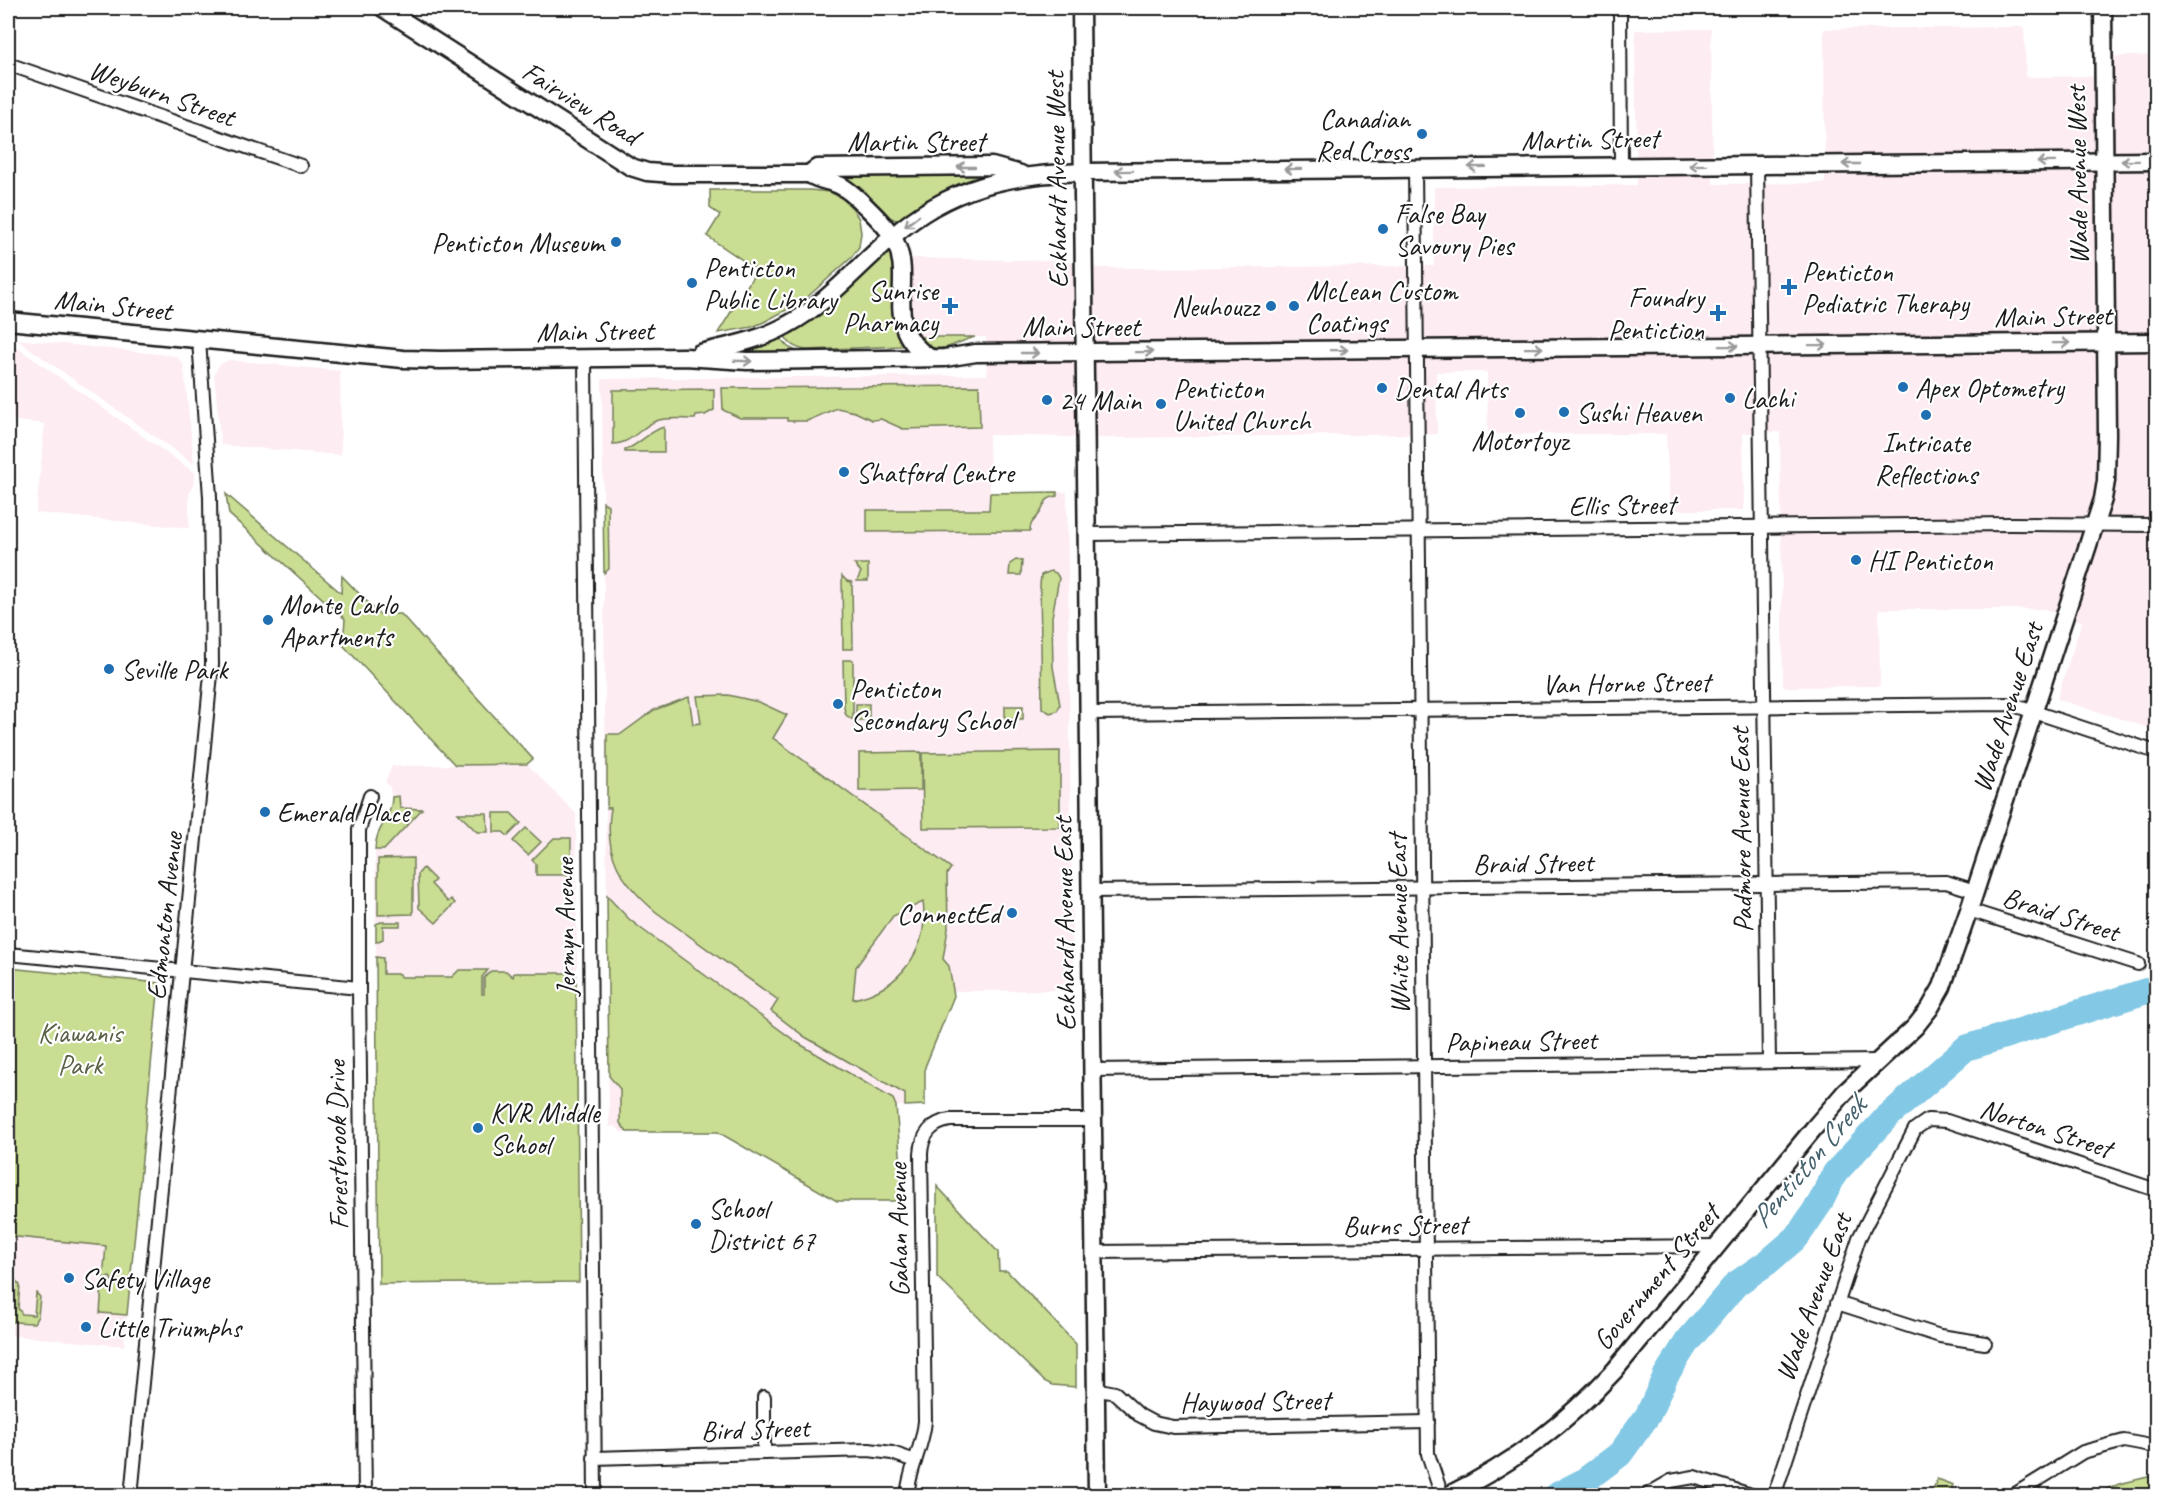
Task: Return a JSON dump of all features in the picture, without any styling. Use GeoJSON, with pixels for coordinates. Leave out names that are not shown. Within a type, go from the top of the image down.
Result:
{"type":"FeatureCollection","features":[{"type":"Feature","properties":{"kind":"main road","name":"Fairview Road"},"geometry":{"type":"LineString","coordinates":[[383,8],[630,167],[647,172],[673,174],[809,174]]}},
{"type":"Feature","properties":{"kind":"main road","name":"Eckhardt Avenue West"},"geometry":{"type":"LineString","coordinates":[[1081,8],[1085,353]]}},
{"type":"Feature","properties":{"kind":"main road","name":"Wade Avenue West"},"geometry":{"type":"LineString","coordinates":[[2103,8],[2106,343]]}},
{"type":"Feature","properties":{"kind":"main road","name":"Martin Street"},"geometry":{"type":"LineString","coordinates":[[685,357],[745,341],[785,327],[821,303],[892,236],[920,214],[957,195],[988,183],[1024,175],[1083,171],[2157,161]]}},
{"type":"Feature","properties":{"kind":"main road","name":"Martin Street"},"geometry":{"type":"LineString","coordinates":[[809,174],[817,168],[992,166],[1024,175]]}},
{"type":"Feature","properties":{"kind":"main road"},"geometry":{"type":"LineString","coordinates":[[809,174],[817,180],[838,184],[851,192],[892,236],[901,258],[902,321],[906,334],[918,351],[930,358]]}},
{"type":"Feature","properties":{"kind":"main road","name":"Main Street"},"geometry":{"type":"LineString","coordinates":[[8,321],[403,359],[685,357],[747,361],[930,358],[975,353],[2157,342]]}},
{"type":"Feature","properties":{"kind":"main road","name":"Wade Avenue East"},"geometry":{"type":"LineString","coordinates":[[1878,1061],[1915,1026],[1930,1008],[1942,987],[1976,891],[2095,525],[2103,499],[2107,471],[2106,343]]}},
{"type":"Feature","properties":{"kind":"main road","name":"Eckhardt Avenue East"},"geometry":{"type":"LineString","coordinates":[[1085,353],[1096,1496]]}},
{"type":"Feature","properties":{"kind":"main road","name":"Government Street"},"geometry":{"type":"LineString","coordinates":[[1447,1496],[1508,1463],[1557,1426],[1591,1395],[1615,1370],[1830,1110],[1878,1061]]}},
{"type":"Feature","properties":{"kind":"street"},"geometry":{"type":"LineString","coordinates":[[1620,8],[1621,166]]}},
{"type":"Feature","properties":{"kind":"street","name":"Weyburn Street"},"geometry":{"type":"LineString","coordinates":[[8,64],[301,166]]}},
{"type":"Feature","properties":{"kind":"street","name":"Padmore Avenue East"},"geometry":{"type":"LineString","coordinates":[[1757,165],[1769,1062]]}},
{"type":"Feature","properties":{"kind":"street","name":"White Avenue East"},"geometry":{"type":"LineString","coordinates":[[1415,168],[1428,1422],[1430,1464],[1442,1496]]}},
{"type":"Feature","properties":{"kind":"street","name":"Edmonton Avenue"},"geometry":{"type":"LineString","coordinates":[[130,1496],[212,664],[210,497],[199,340]]}},
{"type":"Feature","properties":{"kind":"street","name":"Jermyn Avenue"},"geometry":{"type":"LineString","coordinates":[[585,358],[595,1496]]}},
{"type":"Feature","properties":{"kind":"street","name":"Ellis Street"},"geometry":{"type":"LineString","coordinates":[[1087,534],[2157,525]]}},
{"type":"Feature","properties":{"kind":"street","name":"Van Horne Street"},"geometry":{"type":"LineString","coordinates":[[1089,713],[2010,704],[2157,752]]}},
{"type":"Feature","properties":{"kind":"street","name":"Forestbrook Drive"},"geometry":{"type":"LineString","coordinates":[[365,1496],[359,830],[369,796]]}},
{"type":"Feature","properties":{"kind":"street","name":"Braid Street"},"geometry":{"type":"LineString","coordinates":[[1090,891],[1946,882],[1976,891]]}},
{"type":"Feature","properties":{"kind":"street","name":"Braid Street"},"geometry":{"type":"LineString","coordinates":[[1969,910],[2138,964]]}},
{"type":"Feature","properties":{"kind":"street"},"geometry":{"type":"LineString","coordinates":[[8,954],[359,988]]}},
{"type":"Feature","properties":{"kind":"street","name":"Papineau Street"},"geometry":{"type":"LineString","coordinates":[[1092,1070],[1878,1061]]}},
{"type":"Feature","properties":{"kind":"street","name":"Gahan Avenue"},"geometry":{"type":"LineString","coordinates":[[907,1496],[910,1473],[922,1441],[925,1420],[921,1154],[926,1133],[936,1124],[950,1120],[1093,1120]]}},
{"type":"Feature","properties":{"kind":"street","name":"Norton Street"},"geometry":{"type":"LineString","coordinates":[[1921,1124],[1928,1120],[1947,1121],[2157,1190]]}},
{"type":"Feature","properties":{"kind":"street","name":"Wade Avenue East"},"geometry":{"type":"LineString","coordinates":[[1774,1496],[1858,1238],[1909,1138],[1921,1124]]}},
{"type":"Feature","properties":{"kind":"street","name":"Burns Street"},"geometry":{"type":"LineString","coordinates":[[1094,1251],[1716,1246]]}},
{"type":"Feature","properties":{"kind":"street"},"geometry":{"type":"LineString","coordinates":[[1837,1303],[1940,1336],[1984,1343]]}},
{"type":"Feature","properties":{"kind":"street","name":"Haywood Street"},"geometry":{"type":"LineString","coordinates":[[1095,1389],[1115,1393],[1139,1415],[1154,1423],[1173,1427],[1428,1422]]}},
{"type":"Feature","properties":{"kind":"street"},"geometry":{"type":"LineString","coordinates":[[764,1397],[764,1453]]}},
{"type":"Feature","properties":{"kind":"street"},"geometry":{"type":"LineString","coordinates":[[2012,1496],[2083,1452],[2124,1441],[2157,1447]]}},
{"type":"Feature","properties":{"kind":"street","name":"Bird Street"},"geometry":{"type":"LineString","coordinates":[[594,1458],[881,1450],[915,1461]]}},
{"type":"Feature","properties":{"kind":"street"},"geometry":{"type":"LineString","coordinates":[[1645,1496],[1671,1481],[1694,1477],[1754,1496]]}},
{"type":"Feature","properties":{"kind":"shaded area"},"geometry":{"type":"Polygon","coordinates":[[[2024,27],[2026,77],[2107,76],[2109,57],[2156,55],[2156,730],[2057,699],[2082,621],[2044,609],[1879,609],[1880,686],[1783,687],[1780,432],[1743,433],[1744,510],[1670,510],[1666,434],[1488,434],[1487,372],[1436,372],[1437,434],[1104,438],[989,435],[990,493],[1067,492],[1073,990],[954,991],[925,1067],[925,1105],[896,1106],[904,1201],[837,1201],[718,1132],[621,1132],[615,1126],[609,1127],[602,379],[987,375],[986,337],[921,337],[915,333],[912,324],[911,258],[1062,261],[1100,268],[1434,266],[1434,187],[1637,185],[1635,30],[1711,29],[1713,184],[1825,183],[1824,29],[2024,27]]]}},
{"type":"Feature","properties":{"kind":"shaded area"},"geometry":{"type":"Polygon","coordinates":[[[16,339],[176,356],[184,368],[194,464],[16,339]]]}},
{"type":"Feature","properties":{"kind":"shaded area"},"geometry":{"type":"Polygon","coordinates":[[[8,341],[195,473],[189,495],[189,528],[36,513],[45,424],[8,420],[8,341]]]}},
{"type":"Feature","properties":{"kind":"shaded area"},"geometry":{"type":"Polygon","coordinates":[[[229,360],[340,371],[341,455],[221,445],[214,374],[219,365],[229,360]]]}},
{"type":"Feature","properties":{"kind":"shaded area","name":"KVR Middle School"},"geometry":{"type":"Polygon","coordinates":[[[527,764],[576,814],[579,1282],[379,1284],[375,842],[379,829],[388,817],[392,806],[390,787],[385,782],[392,766],[527,764]]]}},
{"type":"Feature","properties":{"kind":"shaded area","name":"Safety Village"},"geometry":{"type":"Polygon","coordinates":[[[8,1236],[133,1248],[124,1346],[8,1335],[8,1236]]]}},
{"type":"Feature","properties":{"kind":"green space"},"geometry":{"type":"Polygon","coordinates":[[[981,173],[981,176],[937,194],[897,221],[892,218],[886,220],[834,174],[981,173]]]}},
{"type":"Feature","properties":{"kind":"green space"},"geometry":{"type":"Polygon","coordinates":[[[710,190],[830,192],[843,199],[859,219],[861,233],[859,247],[851,258],[803,301],[752,327],[718,333],[757,270],[707,236],[720,215],[710,208],[710,190]]]}},
{"type":"Feature","properties":{"kind":"green space"},"geometry":{"type":"Polygon","coordinates":[[[890,249],[892,250],[905,344],[902,346],[807,350],[797,348],[789,342],[785,336],[828,308],[890,249]]]}},
{"type":"Feature","properties":{"kind":"green space"},"geometry":{"type":"Polygon","coordinates":[[[921,337],[975,337],[940,349],[917,341],[921,337]]]}},
{"type":"Feature","properties":{"kind":"green space"},"geometry":{"type":"Polygon","coordinates":[[[780,338],[788,347],[798,352],[751,353],[751,350],[780,338]]]}},
{"type":"Feature","properties":{"kind":"green space"},"geometry":{"type":"Polygon","coordinates":[[[979,386],[980,427],[903,429],[881,419],[872,420],[855,412],[837,408],[807,421],[787,421],[787,418],[740,418],[723,410],[722,388],[979,386]]]}},
{"type":"Feature","properties":{"kind":"green space"},"geometry":{"type":"Polygon","coordinates":[[[714,389],[714,410],[705,415],[696,416],[695,419],[656,421],[631,438],[613,444],[613,390],[714,389]]]}},
{"type":"Feature","properties":{"kind":"green space"},"geometry":{"type":"Polygon","coordinates":[[[664,427],[664,452],[625,452],[654,431],[664,427]]]}},
{"type":"Feature","properties":{"kind":"green space"},"geometry":{"type":"Polygon","coordinates":[[[1057,492],[1057,496],[1045,502],[1032,523],[1030,531],[867,532],[867,510],[989,510],[990,493],[1057,492]]]}},
{"type":"Feature","properties":{"kind":"green space"},"geometry":{"type":"Polygon","coordinates":[[[226,494],[341,593],[342,576],[379,614],[401,614],[533,759],[527,764],[455,765],[343,645],[345,619],[229,514],[226,494]]]}},
{"type":"Feature","properties":{"kind":"green space"},"geometry":{"type":"Polygon","coordinates":[[[603,502],[608,505],[609,569],[604,573],[603,502]]]}},
{"type":"Feature","properties":{"kind":"green space"},"geometry":{"type":"Polygon","coordinates":[[[1016,560],[1022,561],[1021,575],[1009,575],[1010,564],[1016,560]]]}},
{"type":"Feature","properties":{"kind":"green space"},"geometry":{"type":"Polygon","coordinates":[[[854,564],[868,564],[868,581],[857,581],[861,572],[854,564]]]}},
{"type":"Feature","properties":{"kind":"green space"},"geometry":{"type":"Polygon","coordinates":[[[1051,571],[1059,578],[1052,617],[1053,667],[1060,705],[1057,711],[1050,713],[1042,708],[1040,585],[1041,575],[1051,571]]]}},
{"type":"Feature","properties":{"kind":"green space"},"geometry":{"type":"Polygon","coordinates":[[[842,576],[852,582],[853,649],[843,649],[842,576]]]}},
{"type":"Feature","properties":{"kind":"green space"},"geometry":{"type":"Polygon","coordinates":[[[843,660],[853,660],[853,720],[846,715],[844,708],[843,660]]]}},
{"type":"Feature","properties":{"kind":"green space"},"geometry":{"type":"Polygon","coordinates":[[[728,695],[759,702],[787,715],[773,738],[951,868],[947,874],[948,929],[943,959],[949,966],[954,996],[925,1067],[925,1105],[905,1106],[905,1094],[805,1037],[771,1011],[778,1000],[656,912],[633,890],[617,867],[610,840],[611,808],[607,808],[607,734],[621,734],[654,710],[689,697],[693,724],[701,723],[697,696],[728,695]],[[923,902],[893,916],[856,967],[853,999],[884,987],[908,965],[916,951],[924,919],[923,902]]]}},
{"type":"Feature","properties":{"kind":"green space"},"geometry":{"type":"Polygon","coordinates":[[[856,704],[869,704],[869,720],[856,720],[856,704]]]}},
{"type":"Feature","properties":{"kind":"green space"},"geometry":{"type":"Polygon","coordinates":[[[1005,706],[1023,706],[1023,719],[1005,719],[1005,706]]]}},
{"type":"Feature","properties":{"kind":"green space"},"geometry":{"type":"Polygon","coordinates":[[[1060,751],[1060,827],[923,828],[922,753],[1060,751]]]}},
{"type":"Feature","properties":{"kind":"green space"},"geometry":{"type":"Polygon","coordinates":[[[921,752],[921,790],[859,791],[859,753],[921,752]]]}},
{"type":"Feature","properties":{"kind":"green space"},"geometry":{"type":"Polygon","coordinates":[[[399,796],[400,808],[422,809],[384,850],[375,850],[392,797],[399,796]]]}},
{"type":"Feature","properties":{"kind":"green space"},"geometry":{"type":"Polygon","coordinates":[[[458,813],[487,813],[488,832],[477,832],[458,813]]]}},
{"type":"Feature","properties":{"kind":"green space"},"geometry":{"type":"Polygon","coordinates":[[[494,813],[511,813],[521,823],[508,836],[503,832],[494,832],[494,813]]]}},
{"type":"Feature","properties":{"kind":"green space"},"geometry":{"type":"Polygon","coordinates":[[[526,828],[541,842],[528,855],[513,841],[526,828]]]}},
{"type":"Feature","properties":{"kind":"green space"},"geometry":{"type":"Polygon","coordinates":[[[554,838],[571,838],[571,875],[536,875],[536,864],[532,860],[554,838]]]}},
{"type":"Feature","properties":{"kind":"green space"},"geometry":{"type":"Polygon","coordinates":[[[413,858],[413,914],[378,915],[378,859],[413,858]]]}},
{"type":"Feature","properties":{"kind":"green space"},"geometry":{"type":"Polygon","coordinates":[[[423,868],[435,880],[431,884],[448,902],[451,899],[455,903],[436,923],[419,908],[418,874],[423,868]]]}},
{"type":"Feature","properties":{"kind":"green space"},"geometry":{"type":"Polygon","coordinates":[[[607,896],[643,930],[798,1043],[893,1099],[896,1106],[904,1201],[837,1201],[718,1132],[627,1132],[620,1123],[620,1089],[609,1076],[607,896]]]}},
{"type":"Feature","properties":{"kind":"green space"},"geometry":{"type":"Polygon","coordinates":[[[400,922],[400,926],[383,926],[383,939],[376,942],[376,924],[400,922]]]}},
{"type":"Feature","properties":{"kind":"green space","name":"KVR Middle School"},"geometry":{"type":"Polygon","coordinates":[[[376,957],[383,958],[383,974],[400,974],[401,977],[452,977],[459,970],[488,970],[482,977],[482,994],[484,994],[484,978],[491,971],[506,971],[513,977],[514,973],[576,973],[579,1282],[379,1284],[376,957]]]}},
{"type":"Feature","properties":{"kind":"green space","name":"Kiawanis Park"},"geometry":{"type":"Polygon","coordinates":[[[8,968],[159,983],[127,1315],[100,1313],[102,1285],[109,1288],[113,1282],[110,1277],[103,1278],[106,1246],[8,1236],[8,968]]]}},
{"type":"Feature","properties":{"kind":"green space"},"geometry":{"type":"Polygon","coordinates":[[[937,1186],[998,1252],[999,1271],[1007,1271],[1076,1344],[1076,1387],[1052,1385],[1044,1381],[937,1277],[937,1186]]]}},
{"type":"Feature","properties":{"kind":"green space"},"geometry":{"type":"Polygon","coordinates":[[[8,1278],[13,1278],[20,1285],[18,1308],[22,1314],[34,1315],[36,1293],[40,1297],[38,1316],[34,1323],[13,1322],[8,1319],[8,1278]]]}},
{"type":"Feature","properties":{"kind":"green space"},"geometry":{"type":"Polygon","coordinates":[[[2156,1475],[2156,1495],[2092,1495],[2119,1484],[2156,1475]]]}},
{"type":"Feature","properties":{"kind":"green space"},"geometry":{"type":"Polygon","coordinates":[[[1937,1479],[1953,1485],[1948,1495],[1931,1495],[1937,1479]]]}},
{"type":"Feature","properties":{"kind":"waterway","name":"Penticton Creek"},"geometry":{"type":"LineString","coordinates":[[1555,1496],[1584,1481],[1620,1454],[1648,1415],[1666,1375],[1687,1342],[1736,1284],[1768,1262],[1797,1237],[1820,1203],[1835,1173],[1886,1118],[1966,1048],[2156,988]]}},
{"type":"Feature","properties":{"kind":"place","name":"Canadian Red Cross"},"geometry":{"type":"Point","coordinates":[1422,134]}},
{"type":"Feature","properties":{"kind":"place","name":"False Bay Savoury Pies"},"geometry":{"type":"Point","coordinates":[1383,229]}},
{"type":"Feature","properties":{"kind":"place","name":"Penticton Museum"},"geometry":{"type":"Point","coordinates":[616,242]}},
{"type":"Feature","properties":{"kind":"place","name":"Penticton Public Library"},"geometry":{"type":"Point","coordinates":[692,283]}},
{"type":"Feature","properties":{"kind":"place","name":"Penticton Pediatric Therapy"},"geometry":{"type":"Point","coordinates":[1789,287]}},
{"type":"Feature","properties":{"kind":"place","name":"Sunrise Pharmacy"},"geometry":{"type":"Point","coordinates":[950,306]}},
{"type":"Feature","properties":{"kind":"place","name":"Neuhouzz"},"geometry":{"type":"Point","coordinates":[1271,306]}},
{"type":"Feature","properties":{"kind":"place","name":"McLean Custom Coatings"},"geometry":{"type":"Point","coordinates":[1294,306]}},
{"type":"Feature","properties":{"kind":"place","name":"Foundry Pentiction"},"geometry":{"type":"Point","coordinates":[1718,313]}},
{"type":"Feature","properties":{"kind":"place","name":"Apex Optometry"},"geometry":{"type":"Point","coordinates":[1903,387]}},
{"type":"Feature","properties":{"kind":"place","name":"Dental Arts"},"geometry":{"type":"Point","coordinates":[1382,388]}},
{"type":"Feature","properties":{"kind":"place","name":"Lachi"},"geometry":{"type":"Point","coordinates":[1730,398]}},
{"type":"Feature","properties":{"kind":"place","name":"24 Main"},"geometry":{"type":"Point","coordinates":[1047,400]}},
{"type":"Feature","properties":{"kind":"place","name":"Penticton United Church"},"geometry":{"type":"Point","coordinates":[1161,404]}},
{"type":"Feature","properties":{"kind":"place","name":"Sushi Heaven"},"geometry":{"type":"Point","coordinates":[1564,412]}},
{"type":"Feature","properties":{"kind":"place","name":"Motortoyz"},"geometry":{"type":"Point","coordinates":[1520,413]}},
{"type":"Feature","properties":{"kind":"place","name":"Intricate Reflections"},"geometry":{"type":"Point","coordinates":[1926,415]}},
{"type":"Feature","properties":{"kind":"place","name":"Shatford Centre"},"geometry":{"type":"Point","coordinates":[844,472]}},
{"type":"Feature","properties":{"kind":"place","name":"HI Penticton"},"geometry":{"type":"Point","coordinates":[1856,560]}},
{"type":"Feature","properties":{"kind":"place","name":"Monte Carlo Apartments"},"geometry":{"type":"Point","coordinates":[268,620]}},
{"type":"Feature","properties":{"kind":"place","name":"Seville Park"},"geometry":{"type":"Point","coordinates":[109,669]}},
{"type":"Feature","properties":{"kind":"place","name":"Penticton Secondary School"},"geometry":{"type":"Point","coordinates":[838,704]}},
{"type":"Feature","properties":{"kind":"place","name":"Emerald Place"},"geometry":{"type":"Point","coordinates":[265,812]}},
{"type":"Feature","properties":{"kind":"place","name":"ConnectEd"},"geometry":{"type":"Point","coordinates":[1012,913]}},
{"type":"Feature","properties":{"kind":"place","name":"KVR Middle School"},"geometry":{"type":"Point","coordinates":[478,1128]}},
{"type":"Feature","properties":{"kind":"place","name":"School District 67"},"geometry":{"type":"Point","coordinates":[696,1224]}},
{"type":"Feature","properties":{"kind":"place","name":"Safety Village"},"geometry":{"type":"Point","coordinates":[69,1278]}},
{"type":"Feature","properties":{"kind":"place","name":"Little Triumphs"},"geometry":{"type":"Point","coordinates":[86,1327]}}]}
